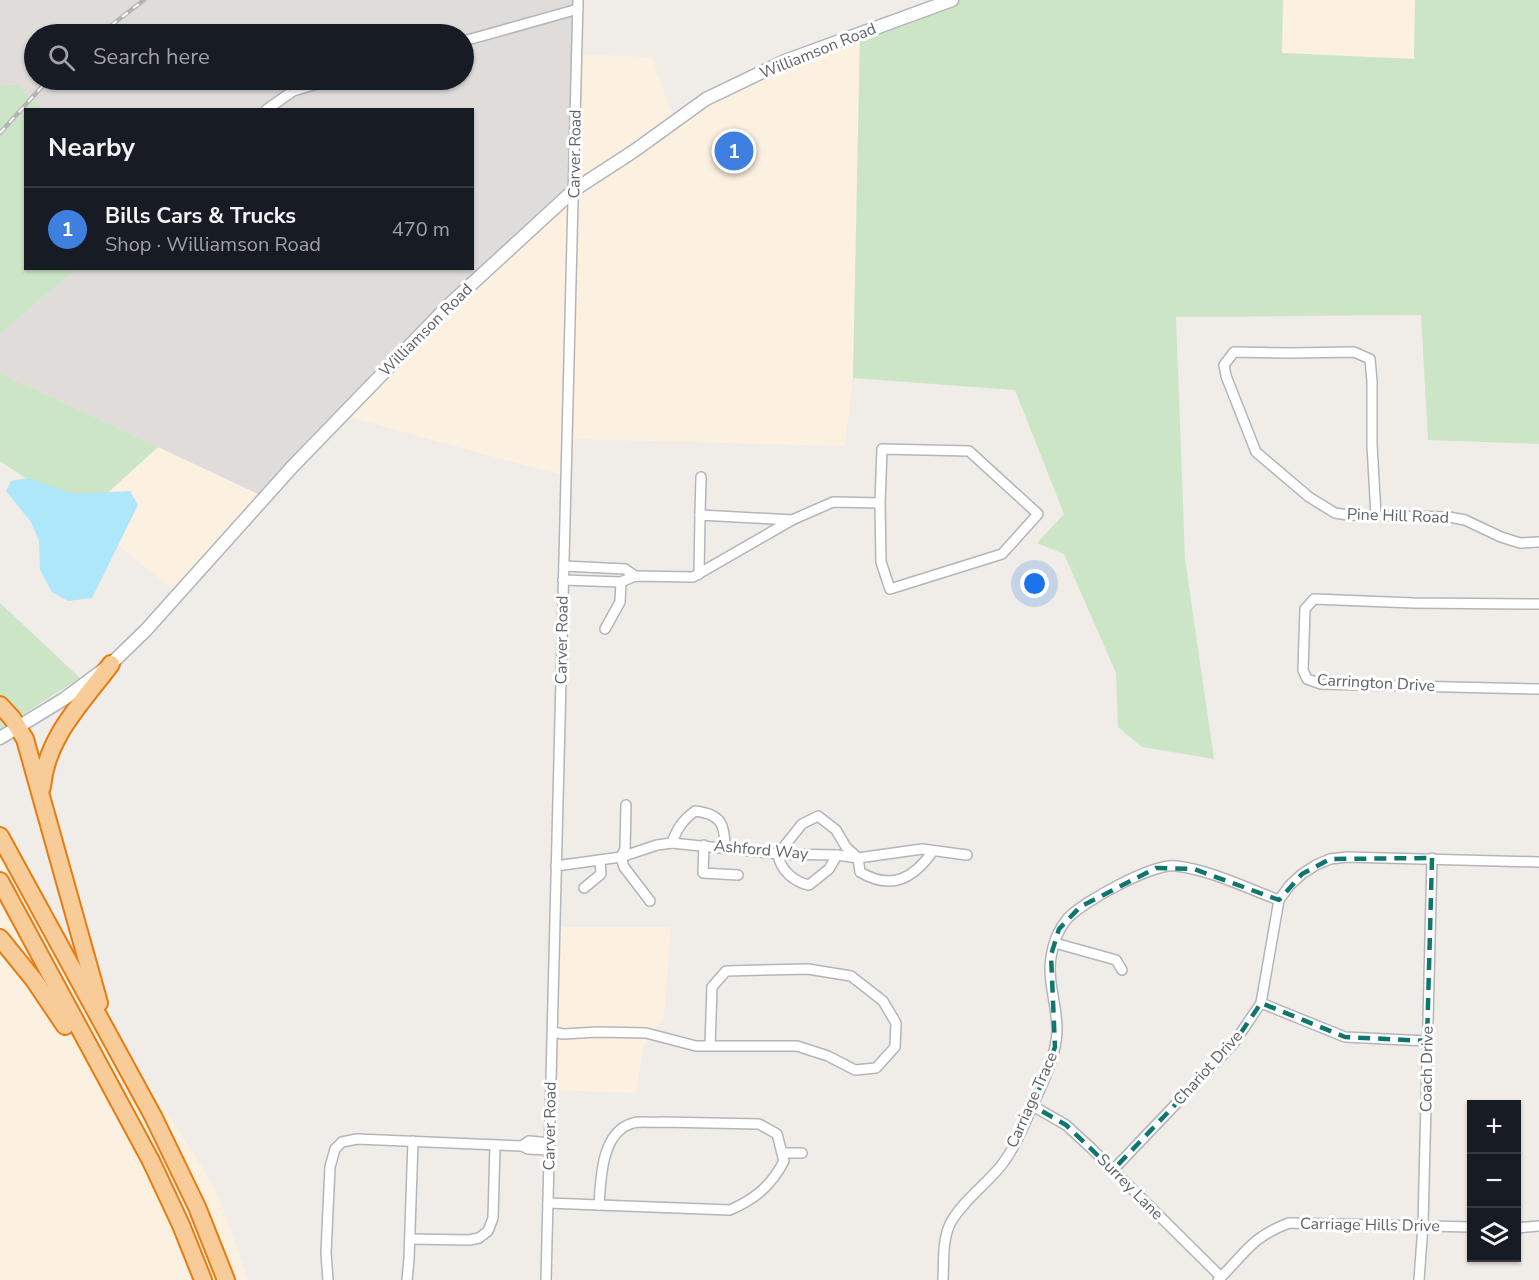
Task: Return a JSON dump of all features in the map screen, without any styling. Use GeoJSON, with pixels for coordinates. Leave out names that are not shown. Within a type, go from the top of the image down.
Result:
{"type":"FeatureCollection","features":[{"type":"Feature","properties":{"kind":"highway"},"geometry":{"type":"LineString","coordinates":[[41,796],[46,762],[58,735],[111,664]]}},
{"type":"Feature","properties":{"kind":"highway"},"geometry":{"type":"LineString","coordinates":[[0,705],[19,728],[29,751],[81,943],[111,1040]]}},
{"type":"Feature","properties":{"kind":"highway"},"geometry":{"type":"LineString","coordinates":[[0,836],[182,1174],[226,1280]]}},
{"type":"Feature","properties":{"kind":"highway"},"geometry":{"type":"LineString","coordinates":[[0,881],[151,1161],[181,1225],[203,1280]]}},
{"type":"Feature","properties":{"kind":"highway"},"geometry":{"type":"LineString","coordinates":[[0,938],[55,1009],[108,1100],[151,1161]]}},
{"type":"Feature","properties":{"kind":"main road","name":"Williamson Road"},"geometry":{"type":"LineString","coordinates":[[0,738],[87,683],[111,664],[146,630],[293,466],[451,303],[574,190],[634,151],[706,99],[785,61],[952,0]]}},
{"type":"Feature","properties":{"kind":"street","name":"Carver Road"},"geometry":{"type":"LineString","coordinates":[[546,1280],[556,1032],[556,866],[578,4]]}},
{"type":"Feature","properties":{"kind":"street"},"geometry":{"type":"LineString","coordinates":[[474,38],[578,4]]}},
{"type":"Feature","properties":{"kind":"street"},"geometry":{"type":"LineString","coordinates":[[269,108],[296,90]]}},
{"type":"Feature","properties":{"kind":"street","name":"Pine Hill Road"},"geometry":{"type":"LineString","coordinates":[[1376,515],[1370,359],[1354,352],[1234,352],[1224,365],[1226,376],[1256,452],[1309,497],[1335,513],[1376,515],[1449,517],[1465,520],[1520,543],[1539,542]]}},
{"type":"Feature","properties":{"kind":"street"},"geometry":{"type":"LineString","coordinates":[[882,449],[969,451],[1038,514],[1002,554],[890,589],[881,562],[880,503],[882,449]]}},
{"type":"Feature","properties":{"kind":"street"},"geometry":{"type":"LineString","coordinates":[[699,574],[701,477]]}},
{"type":"Feature","properties":{"kind":"street"},"geometry":{"type":"LineString","coordinates":[[563,580],[621,582],[635,576],[693,577],[792,520],[833,501],[880,503]]}},
{"type":"Feature","properties":{"kind":"street"},"geometry":{"type":"LineString","coordinates":[[700,515],[792,520]]}},
{"type":"Feature","properties":{"kind":"street"},"geometry":{"type":"LineString","coordinates":[[564,566],[625,569],[635,576]]}},
{"type":"Feature","properties":{"kind":"street"},"geometry":{"type":"LineString","coordinates":[[605,629],[620,602],[621,582]]}},
{"type":"Feature","properties":{"kind":"street","name":"Carrington Drive"},"geometry":{"type":"LineString","coordinates":[[1539,604],[1314,599],[1305,609],[1303,670],[1307,680],[1321,684],[1539,689]]}},
{"type":"Feature","properties":{"kind":"street"},"geometry":{"type":"LineString","coordinates":[[627,805],[625,849],[621,857],[624,867],[650,901]]}},
{"type":"Feature","properties":{"kind":"street"},"geometry":{"type":"LineString","coordinates":[[672,843],[676,829],[695,811],[710,813],[721,822],[725,848]]}},
{"type":"Feature","properties":{"kind":"street"},"geometry":{"type":"LineString","coordinates":[[837,855],[829,869],[809,885],[799,883],[786,871],[779,864],[778,854],[802,824],[818,816],[836,830],[846,847],[858,858],[860,872],[874,880],[892,881],[906,877],[921,868],[933,851]]}},
{"type":"Feature","properties":{"kind":"street","name":"Ashford Way"},"geometry":{"type":"LineString","coordinates":[[556,866],[621,857],[657,845],[672,843],[778,854],[837,855],[858,858],[922,849],[967,855]]}},
{"type":"Feature","properties":{"kind":"street"},"geometry":{"type":"LineString","coordinates":[[704,845],[703,873],[738,875]]}},
{"type":"Feature","properties":{"kind":"street","name":"Chariot Drive"},"geometry":{"type":"LineString","coordinates":[[1113,1170],[1234,1043],[1261,1004],[1279,900],[1302,873],[1330,859],[1347,857],[1539,862]]}},
{"type":"Feature","properties":{"kind":"street","name":"Coach Drive"},"geometry":{"type":"LineString","coordinates":[[1419,1280],[1423,1225],[1432,858]]}},
{"type":"Feature","properties":{"kind":"street"},"geometry":{"type":"LineString","coordinates":[[584,888],[601,874],[600,861]]}},
{"type":"Feature","properties":{"kind":"street","name":"Carriage Trace"},"geometry":{"type":"LineString","coordinates":[[943,1280],[946,1236],[952,1221],[1000,1166],[1015,1143],[1033,1106],[1055,1047],[1056,1012],[1050,968],[1059,929],[1080,907],[1134,878],[1156,868],[1172,865],[1194,869],[1279,900]]}},
{"type":"Feature","properties":{"kind":"street"},"geometry":{"type":"LineString","coordinates":[[1055,942],[1116,960],[1122,970]]}},
{"type":"Feature","properties":{"kind":"street"},"geometry":{"type":"LineString","coordinates":[[556,1032],[563,1034],[646,1033],[696,1046],[710,1046],[797,1046],[828,1056],[855,1070],[876,1068],[896,1047],[896,1023],[883,1001],[851,976],[808,969],[726,971],[712,987],[710,1046]]}},
{"type":"Feature","properties":{"kind":"street"},"geometry":{"type":"LineString","coordinates":[[1261,1004],[1345,1038],[1427,1041]]}},
{"type":"Feature","properties":{"kind":"street","name":"Surrey Lane"},"geometry":{"type":"LineString","coordinates":[[1033,1106],[1066,1125],[1219,1278]]}},
{"type":"Feature","properties":{"kind":"street"},"geometry":{"type":"LineString","coordinates":[[548,1203],[599,1205],[730,1210],[745,1204],[763,1192],[775,1177],[784,1161],[777,1134],[759,1124],[633,1123],[619,1132],[608,1145],[601,1174],[599,1205]]}},
{"type":"Feature","properties":{"kind":"street"},"geometry":{"type":"LineString","coordinates":[[328,1280],[326,1253],[330,1167],[335,1149],[342,1142],[357,1139],[522,1146],[529,1141],[550,1146]]}},
{"type":"Feature","properties":{"kind":"street"},"geometry":{"type":"LineString","coordinates":[[407,1280],[413,1141]]}},
{"type":"Feature","properties":{"kind":"street"},"geometry":{"type":"LineString","coordinates":[[410,1239],[469,1240],[479,1238],[488,1231],[493,1218],[495,1145]]}},
{"type":"Feature","properties":{"kind":"street"},"geometry":{"type":"LineString","coordinates":[[783,1154],[802,1153]]}},
{"type":"Feature","properties":{"kind":"street","name":"Carriage Hills Drive"},"geometry":{"type":"LineString","coordinates":[[1219,1278],[1246,1248],[1269,1230],[1289,1223],[1467,1227]]}},
{"type":"Feature","properties":{"kind":"street"},"geometry":{"type":"LineString","coordinates":[[1521,1228],[1539,1226]]}},
{"type":"Feature","properties":{"kind":"street"},"geometry":{"type":"LineString","coordinates":[[1521,1228],[1539,1232]]}},
{"type":"Feature","properties":{"kind":"highlighted area"},"geometry":{"type":"Polygon","coordinates":[[[1432,858],[1427,1041],[1345,1037],[1261,1003],[1234,1043],[1113,1170],[1066,1125],[1033,1106],[1055,1047],[1051,955],[1059,929],[1080,907],[1156,868],[1194,869],[1279,900],[1302,874],[1330,859],[1432,858]]]}},
{"type":"Feature","properties":{"kind":"shaded area"},"geometry":{"type":"Polygon","coordinates":[[[0,0],[577,0],[574,188],[260,495],[0,373],[0,334],[75,270],[474,270],[474,108],[42,108],[18,85],[0,84],[0,0]]]}},
{"type":"Feature","properties":{"kind":"shaded area"},"geometry":{"type":"Polygon","coordinates":[[[1283,0],[1415,0],[1414,59],[1281,53],[1283,0]]]}},
{"type":"Feature","properties":{"kind":"shaded area"},"geometry":{"type":"Polygon","coordinates":[[[860,34],[853,378],[845,446],[570,439],[568,477],[341,415],[574,188],[576,54],[652,57],[675,124],[784,59],[860,34]]]}},
{"type":"Feature","properties":{"kind":"shaded area"},"geometry":{"type":"Polygon","coordinates":[[[158,447],[260,495],[172,589],[82,516],[158,447]]]}},
{"type":"Feature","properties":{"kind":"shaded area"},"geometry":{"type":"Polygon","coordinates":[[[0,851],[216,1189],[248,1280],[0,1280],[0,851]]]}},
{"type":"Feature","properties":{"kind":"shaded area"},"geometry":{"type":"Polygon","coordinates":[[[552,927],[671,927],[664,1018],[644,1045],[636,1093],[546,1090],[552,927]]]}},
{"type":"Feature","properties":{"kind":"green space"},"geometry":{"type":"Polygon","coordinates":[[[940,0],[1283,0],[1282,53],[1414,59],[1415,0],[1539,0],[1539,444],[1428,440],[1421,315],[1176,317],[1185,559],[1214,759],[1142,747],[1118,727],[1116,673],[1064,554],[1037,543],[1064,514],[1015,390],[853,378],[860,34],[940,0]]]}},
{"type":"Feature","properties":{"kind":"green space"},"geometry":{"type":"Polygon","coordinates":[[[0,84],[18,85],[42,108],[24,108],[24,270],[75,270],[0,334],[0,84]]]}},
{"type":"Feature","properties":{"kind":"green space"},"geometry":{"type":"Polygon","coordinates":[[[0,373],[158,447],[82,516],[0,461],[0,373]]]}},
{"type":"Feature","properties":{"kind":"green space"},"geometry":{"type":"Polygon","coordinates":[[[0,603],[80,678],[0,729],[0,603]]]}},
{"type":"Feature","properties":{"kind":"water"},"geometry":{"type":"Polygon","coordinates":[[[28,478],[74,494],[130,491],[138,505],[92,598],[68,601],[52,592],[40,570],[39,541],[31,522],[6,491],[11,481],[28,478]]]}},
{"type":"Feature","properties":{"kind":"railway"},"geometry":{"type":"LineString","coordinates":[[113,24],[144,0]]}},
{"type":"Feature","properties":{"kind":"railway"},"geometry":{"type":"LineString","coordinates":[[0,133],[39,90]]}},
{"type":"Feature","properties":{"kind":"place","name":"Bills Cars & Trucks"},"geometry":{"type":"Point","coordinates":[734,151]}}]}
